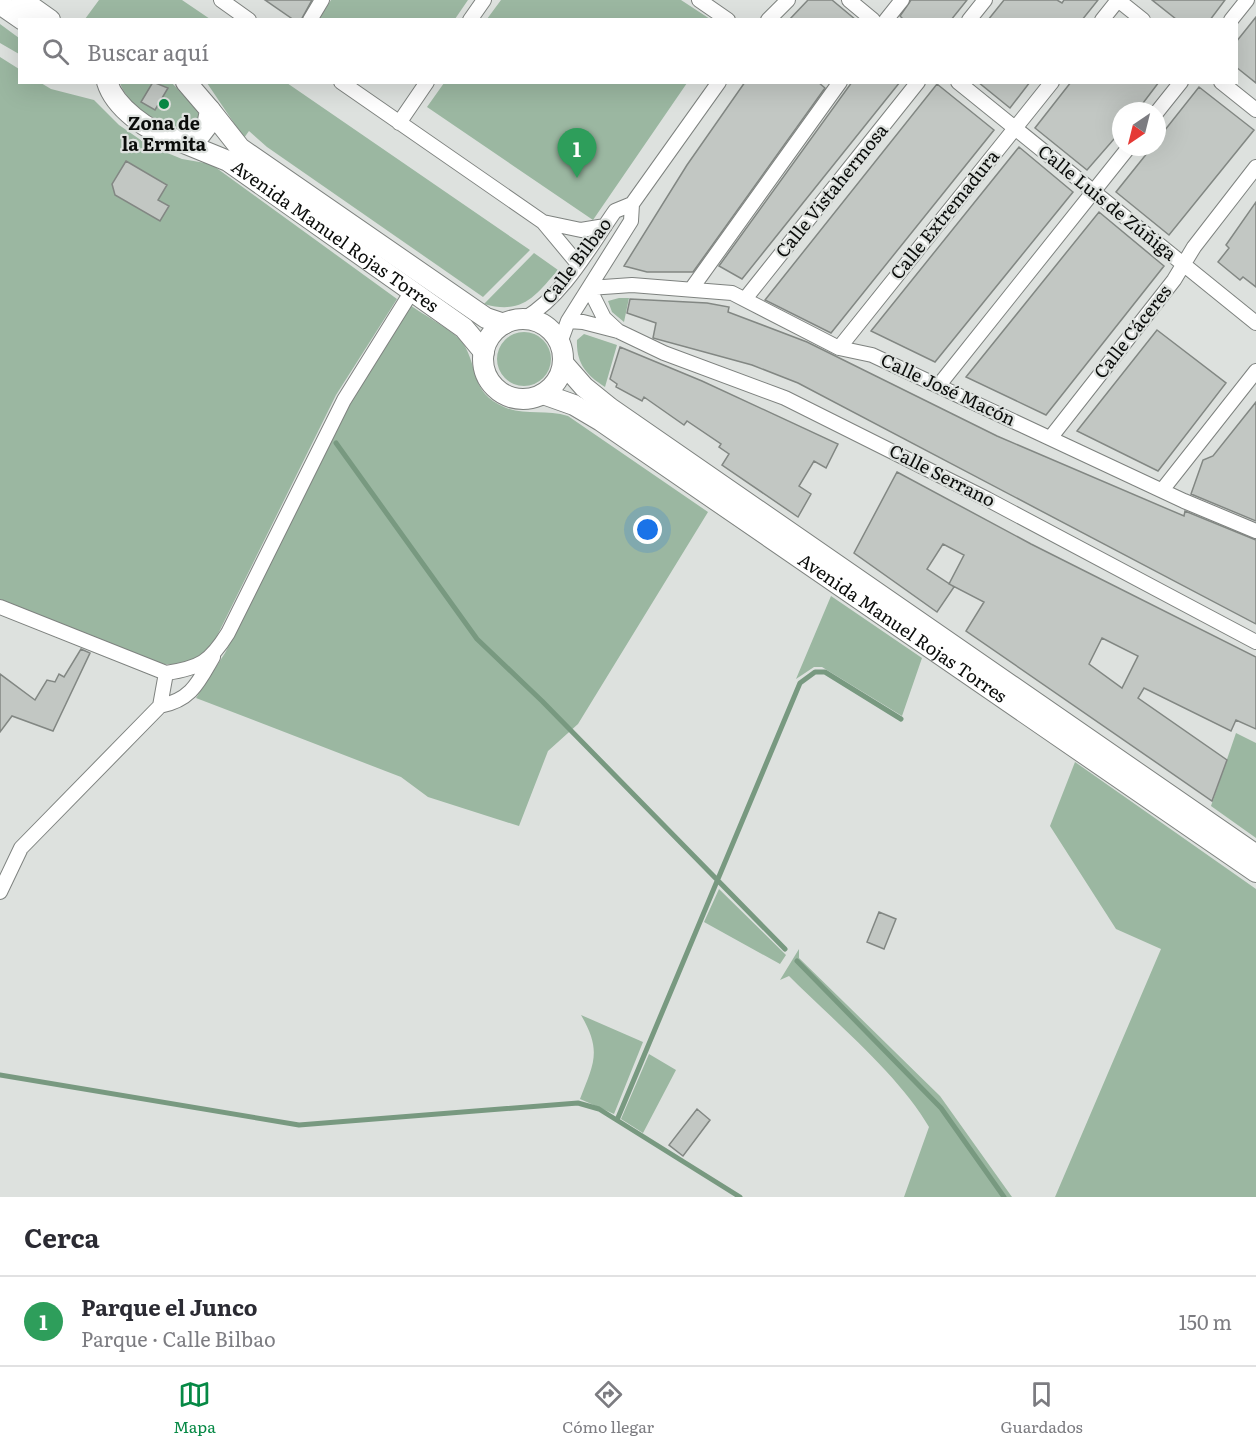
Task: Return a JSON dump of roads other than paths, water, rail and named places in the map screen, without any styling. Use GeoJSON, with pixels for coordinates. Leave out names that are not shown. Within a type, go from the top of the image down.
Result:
{"type":"FeatureCollection","features":[{"type":"Feature","properties":{"kind":"main road"},"geometry":{"type":"LineString","coordinates":[[22,0],[47,18]]}},
{"type":"Feature","properties":{"kind":"main road"},"geometry":{"type":"LineString","coordinates":[[0,4],[19,18]]}},
{"type":"Feature","properties":{"kind":"main road","name":"Avenida Manuel Rojas Torres"},"geometry":{"type":"LineString","coordinates":[[108,84],[115,100],[144,125],[228,161],[464,328],[484,352]]}},
{"type":"Feature","properties":{"kind":"main road","name":"Avenida Manuel Rojas Torres"},"geometry":{"type":"LineString","coordinates":[[188,84],[240,148],[486,318],[504,324]]}},
{"type":"Feature","properties":{"kind":"main road"},"geometry":{"type":"LineString","coordinates":[[174,139],[197,140],[207,126],[210,110]]}},
{"type":"Feature","properties":{"kind":"main road"},"geometry":{"type":"LineString","coordinates":[[524,319],[545,326],[560,342],[563,363],[560,375],[543,394],[518,399],[500,391],[488,377],[484,352],[495,331],[504,324],[524,319]]}},
{"type":"Feature","properties":{"kind":"main road","name":"Avenida Manuel Rojas Torres"},"geometry":{"type":"LineString","coordinates":[[563,363],[584,387],[610,408],[1256,855]]}},
{"type":"Feature","properties":{"kind":"main road","name":"Avenida Manuel Rojas Torres"},"geometry":{"type":"LineString","coordinates":[[543,394],[574,405],[601,421],[1256,872]]}},
{"type":"Feature","properties":{"kind":"street"},"geometry":{"type":"LineString","coordinates":[[221,0],[246,18]]}},
{"type":"Feature","properties":{"kind":"street"},"geometry":{"type":"LineString","coordinates":[[311,18],[322,0]]}},
{"type":"Feature","properties":{"kind":"street"},"geometry":{"type":"LineString","coordinates":[[471,18],[484,0]]}},
{"type":"Feature","properties":{"kind":"street"},"geometry":{"type":"LineString","coordinates":[[699,0],[725,18]]}},
{"type":"Feature","properties":{"kind":"street"},"geometry":{"type":"LineString","coordinates":[[770,18],[788,0]]}},
{"type":"Feature","properties":{"kind":"street"},"geometry":{"type":"LineString","coordinates":[[849,0],[871,18]]}},
{"type":"Feature","properties":{"kind":"street"},"geometry":{"type":"LineString","coordinates":[[888,18],[902,0]]}},
{"type":"Feature","properties":{"kind":"street"},"geometry":{"type":"LineString","coordinates":[[971,18],[985,0]]}},
{"type":"Feature","properties":{"kind":"street"},"geometry":{"type":"LineString","coordinates":[[1104,18],[1118,0],[1140,18]]}},
{"type":"Feature","properties":{"kind":"street"},"geometry":{"type":"LineString","coordinates":[[1232,18],[1246,0]]}},
{"type":"Feature","properties":{"kind":"street"},"geometry":{"type":"LineString","coordinates":[[344,84],[543,222],[578,264]]}},
{"type":"Feature","properties":{"kind":"street"},"geometry":{"type":"LineString","coordinates":[[399,123],[426,84]]}},
{"type":"Feature","properties":{"kind":"street","name":"Calle Bilbao"},"geometry":{"type":"LineString","coordinates":[[524,319],[536,313],[552,298],[615,211],[632,204],[718,84]]}},
{"type":"Feature","properties":{"kind":"street"},"geometry":{"type":"LineString","coordinates":[[692,288],[835,84]]}},
{"type":"Feature","properties":{"kind":"street","name":"Calle Vistahermosa"},"geometry":{"type":"LineString","coordinates":[[745,299],[916,84]]}},
{"type":"Feature","properties":{"kind":"street","name":"Calle Luis de Zúñiga"},"geometry":{"type":"LineString","coordinates":[[960,84],[1256,323]]}},
{"type":"Feature","properties":{"kind":"street","name":"Calle Extremadura"},"geometry":{"type":"LineString","coordinates":[[839,348],[1050,84]]}},
{"type":"Feature","properties":{"kind":"street"},"geometry":{"type":"LineString","coordinates":[[1165,102],[1179,84]]}},
{"type":"Feature","properties":{"kind":"street"},"geometry":{"type":"LineString","coordinates":[[1224,84],[1256,110]]}},
{"type":"Feature","properties":{"kind":"street"},"geometry":{"type":"LineString","coordinates":[[939,385],[1122,156]]}},
{"type":"Feature","properties":{"kind":"street","name":"Calle Cáceres"},"geometry":{"type":"LineString","coordinates":[[1051,437],[1184,265],[1194,247],[1256,167]]}},
{"type":"Feature","properties":{"kind":"street","name":"Calle Bilbao"},"geometry":{"type":"LineString","coordinates":[[560,342],[568,321],[631,221],[632,204]]}},
{"type":"Feature","properties":{"kind":"street"},"geometry":{"type":"LineString","coordinates":[[543,222],[581,230],[605,226]]}},
{"type":"Feature","properties":{"kind":"street","name":"Calle José Macón"},"geometry":{"type":"LineString","coordinates":[[586,252],[616,279],[632,285]]}},
{"type":"Feature","properties":{"kind":"street","name":"Calle José Macón"},"geometry":{"type":"LineString","coordinates":[[589,288],[632,285],[732,292],[839,348],[872,354],[1163,489],[1184,501],[1256,531]]}},
{"type":"Feature","properties":{"kind":"street","name":"Calle Serrano"},"geometry":{"type":"LineString","coordinates":[[589,288],[604,318],[618,332]]}},
{"type":"Feature","properties":{"kind":"street"},"geometry":{"type":"LineString","coordinates":[[160,706],[178,703],[197,686],[228,633],[344,400],[412,291]]}},
{"type":"Feature","properties":{"kind":"street","name":"Calle Serrano"},"geometry":{"type":"LineString","coordinates":[[568,321],[583,322],[618,332],[664,353],[785,398],[987,499],[1256,642]]}},
{"type":"Feature","properties":{"kind":"street"},"geometry":{"type":"LineString","coordinates":[[1163,489],[1256,371]]}},
{"type":"Feature","properties":{"kind":"street"},"geometry":{"type":"LineString","coordinates":[[0,607],[166,673],[192,669],[213,657]]}},
{"type":"Feature","properties":{"kind":"street"},"geometry":{"type":"LineString","coordinates":[[0,892],[21,848],[160,706],[166,673]]}},
{"type":"Feature","properties":{"kind":"waterway"},"geometry":{"type":"LineString","coordinates":[[336,443],[477,639],[542,701],[785,949]]}},
{"type":"Feature","properties":{"kind":"waterway"},"geometry":{"type":"LineString","coordinates":[[617,1120],[800,683],[815,672],[825,672],[901,719]]}},
{"type":"Feature","properties":{"kind":"waterway"},"geometry":{"type":"LineString","coordinates":[[797,961],[941,1108],[1004,1197]]}},
{"type":"Feature","properties":{"kind":"waterway"},"geometry":{"type":"LineString","coordinates":[[0,1075],[299,1125],[578,1103],[599,1109],[740,1197]]}},
{"type":"Feature","properties":{"kind":"place","name":"Zona de la Ermita"},"geometry":{"type":"Point","coordinates":[164,104]}},
{"type":"Feature","properties":{"kind":"place","name":"Parque el Junco"},"geometry":{"type":"Point","coordinates":[577,178]}}]}
